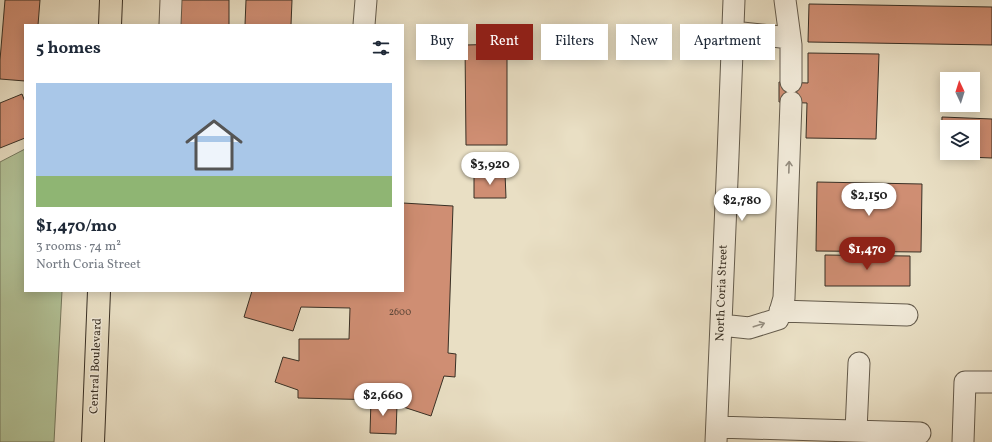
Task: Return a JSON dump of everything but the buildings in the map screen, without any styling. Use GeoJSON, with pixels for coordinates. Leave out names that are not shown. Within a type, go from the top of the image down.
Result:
{"type":"FeatureCollection","features":[{"type":"Feature","properties":{"kind":"main road"},"geometry":{"type":"LineString","coordinates":[[110,24],[111,0]]}},
{"type":"Feature","properties":{"kind":"main road","name":"Central Boulevard"},"geometry":{"type":"LineString","coordinates":[[93,442],[98,292]]}},
{"type":"Feature","properties":{"kind":"street"},"geometry":{"type":"LineString","coordinates":[[170,24],[171,0]]}},
{"type":"Feature","properties":{"kind":"street"},"geometry":{"type":"LineString","coordinates":[[364,24],[366,0]]}},
{"type":"Feature","properties":{"kind":"street","name":"North Coria Street"},"geometry":{"type":"LineString","coordinates":[[732,24],[734,0]]}},
{"type":"Feature","properties":{"kind":"street"},"geometry":{"type":"LineString","coordinates":[[721,325],[749,328],[778,319],[784,298],[791,92],[791,44],[785,0]]}},
{"type":"Feature","properties":{"kind":"street"},"geometry":{"type":"LineString","coordinates":[[775,36],[790,38]]}},
{"type":"Feature","properties":{"kind":"street","name":"North Coria Street"},"geometry":{"type":"LineString","coordinates":[[717,434],[731,60]]}},
{"type":"Feature","properties":{"kind":"street"},"geometry":{"type":"LineString","coordinates":[[780,311],[907,315]]}},
{"type":"Feature","properties":{"kind":"street"},"geometry":{"type":"LineString","coordinates":[[856,431],[859,363]]}},
{"type":"Feature","properties":{"kind":"street"},"geometry":{"type":"LineString","coordinates":[[963,442],[965,382],[992,382]]}},
{"type":"Feature","properties":{"kind":"street"},"geometry":{"type":"LineString","coordinates":[[717,434],[856,431],[920,433]]}},
{"type":"Feature","properties":{"kind":"green space"},"geometry":{"type":"Polygon","coordinates":[[[24,150],[24,292],[62,292],[54,442],[0,442],[0,162],[24,150]]]}}]}
